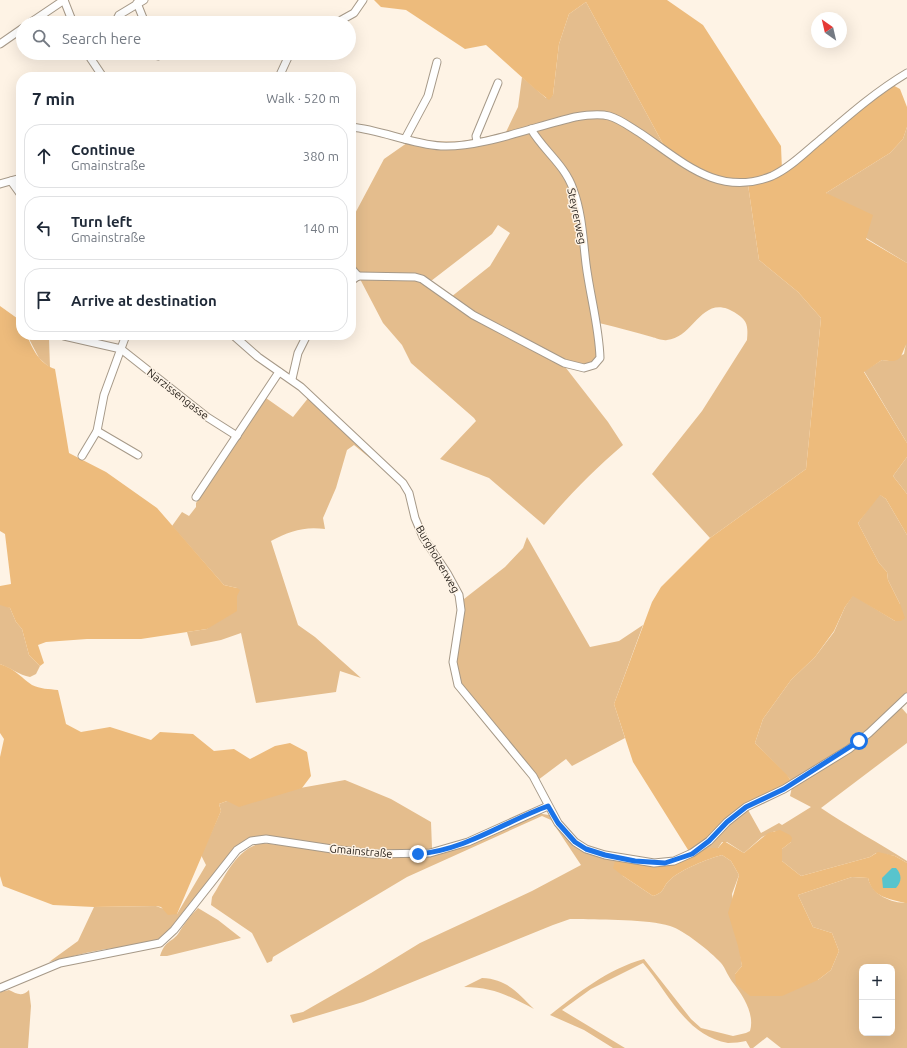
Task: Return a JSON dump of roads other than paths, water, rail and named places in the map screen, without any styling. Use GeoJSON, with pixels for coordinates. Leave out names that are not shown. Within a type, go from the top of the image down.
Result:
{"type":"FeatureCollection","features":[{"type":"Feature","properties":{"kind":"street"},"geometry":{"type":"LineString","coordinates":[[40,16],[64,0],[70,16]]}},
{"type":"Feature","properties":{"kind":"street"},"geometry":{"type":"LineString","coordinates":[[349,16],[354,13],[362,0]]}},
{"type":"Feature","properties":{"kind":"street"},"geometry":{"type":"LineString","coordinates":[[118,16],[140,1],[143,16]]}},
{"type":"Feature","properties":{"kind":"street"},"geometry":{"type":"LineString","coordinates":[[0,44],[16,33]]}},
{"type":"Feature","properties":{"kind":"street"},"geometry":{"type":"LineString","coordinates":[[92,60],[100,72]]}},
{"type":"Feature","properties":{"kind":"street"},"geometry":{"type":"LineString","coordinates":[[281,72],[287,60]]}},
{"type":"Feature","properties":{"kind":"street"},"geometry":{"type":"LineString","coordinates":[[405,139],[428,96],[437,62]]}},
{"type":"Feature","properties":{"kind":"street"},"geometry":{"type":"LineString","coordinates":[[356,128],[380,131],[405,139],[439,146],[477,142],[575,117],[607,115],[628,125],[703,176],[720,182],[730,183],[754,181],[773,176],[791,165],[862,104],[907,73]]}},
{"type":"Feature","properties":{"kind":"street"},"geometry":{"type":"LineString","coordinates":[[477,142],[476,136],[498,84]]}},
{"type":"Feature","properties":{"kind":"street","name":"Steyrerweg"},"geometry":{"type":"LineString","coordinates":[[358,276],[415,277],[422,279],[485,322],[564,363],[584,368],[594,365],[600,358],[600,344],[586,265],[583,232],[573,188],[566,174],[539,142],[531,129]]}},
{"type":"Feature","properties":{"kind":"street"},"geometry":{"type":"LineString","coordinates":[[0,184],[16,180]]}},
{"type":"Feature","properties":{"kind":"street"},"geometry":{"type":"LineString","coordinates":[[11,181],[16,188]]}},
{"type":"Feature","properties":{"kind":"street"},"geometry":{"type":"LineString","coordinates":[[80,340],[121,350]]}},
{"type":"Feature","properties":{"kind":"street"},"geometry":{"type":"LineString","coordinates":[[82,456],[97,431],[103,399],[124,340]]}},
{"type":"Feature","properties":{"kind":"street","name":"Burgholzerweg"},"geometry":{"type":"LineString","coordinates":[[239,340],[258,357],[292,379],[403,483],[409,493],[415,518],[423,537],[448,573],[459,595],[461,610],[453,662],[456,680],[464,693],[533,776],[545,795],[548,806]]}},
{"type":"Feature","properties":{"kind":"street"},"geometry":{"type":"LineString","coordinates":[[292,379],[298,353],[304,340]]}},
{"type":"Feature","properties":{"kind":"street","name":"Narzissengasse"},"geometry":{"type":"LineString","coordinates":[[121,350],[207,417],[237,436]]}},
{"type":"Feature","properties":{"kind":"street"},"geometry":{"type":"LineString","coordinates":[[196,497],[279,372]]}},
{"type":"Feature","properties":{"kind":"street"},"geometry":{"type":"LineString","coordinates":[[97,431],[138,455]]}},
{"type":"Feature","properties":{"kind":"street"},"geometry":{"type":"LineString","coordinates":[[548,806],[558,823],[575,842],[586,849],[605,855],[647,862],[665,863],[674,861],[702,847],[727,822],[746,807],[784,789],[849,749],[869,733],[907,697]]}},
{"type":"Feature","properties":{"kind":"street","name":"Gmainstraße"},"geometry":{"type":"LineString","coordinates":[[0,988],[60,962],[160,943],[174,930],[237,850],[251,841],[266,839],[332,850],[373,854],[430,853],[468,842],[548,806]]}},
{"type":"Feature","properties":{"kind":"water"},"geometry":{"type":"Polygon","coordinates":[[[892,868],[896,868],[899,873],[899,883],[896,888],[883,888],[882,878],[892,868]]]}}]}
